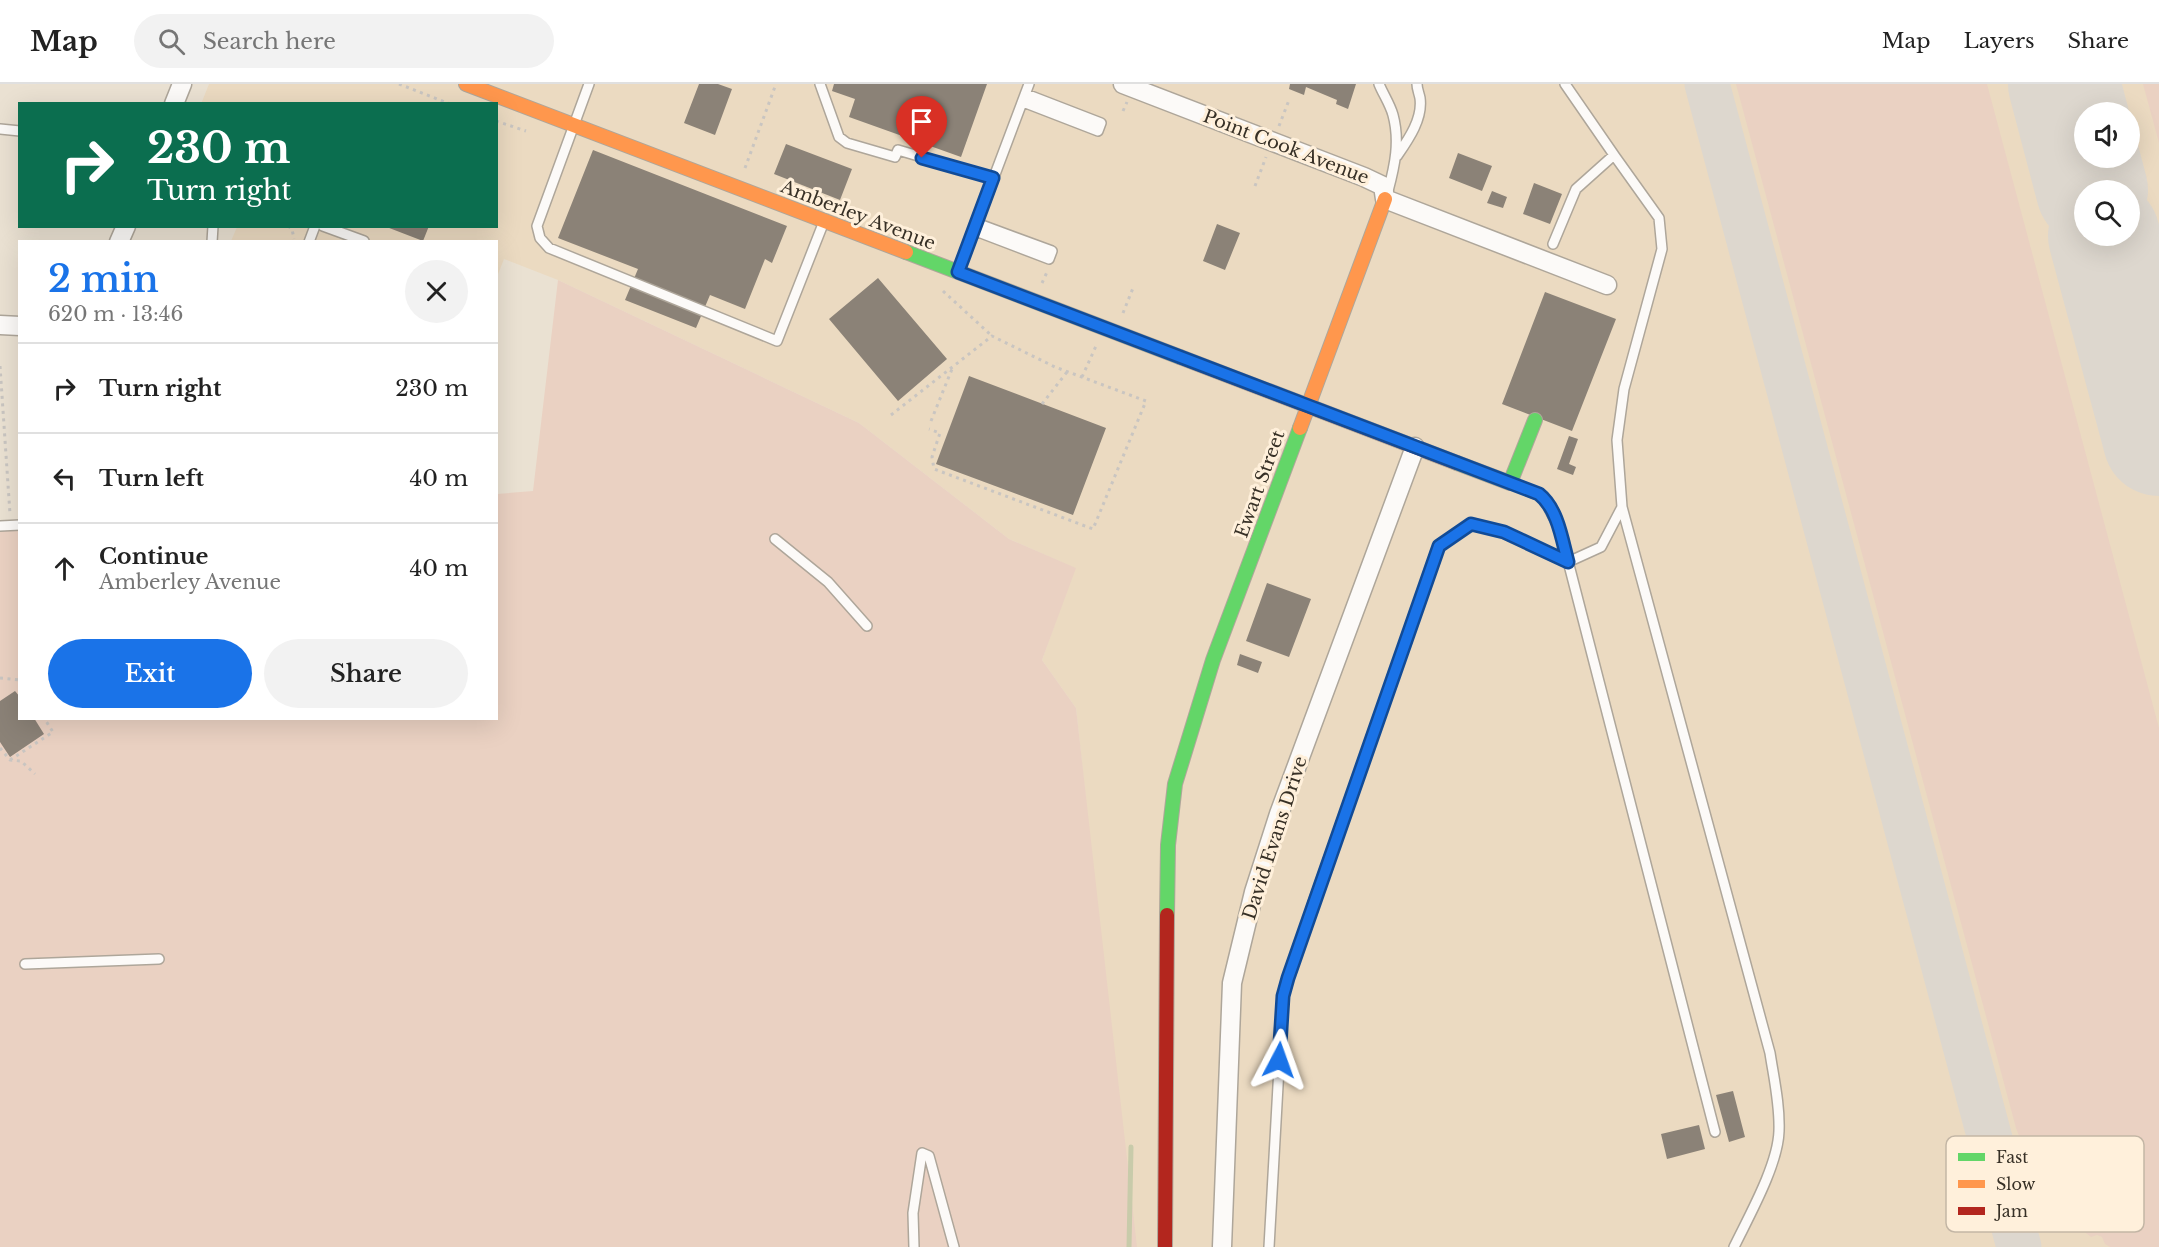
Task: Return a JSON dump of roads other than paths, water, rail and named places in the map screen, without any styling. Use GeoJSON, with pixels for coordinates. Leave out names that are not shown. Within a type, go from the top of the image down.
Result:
{"type":"FeatureCollection","features":[{"type":"Feature","properties":{"kind":"street"},"geometry":{"type":"LineString","coordinates":[[175,102],[182,84]]}},
{"type":"Feature","properties":{"kind":"street","name":"Amberley Avenue"},"geometry":{"type":"LineString","coordinates":[[466,84],[1510,483]]}},
{"type":"Feature","properties":{"kind":"street","name":"Point Cook Avenue"},"geometry":{"type":"LineString","coordinates":[[1126,91],[1364,177],[1383,186],[1385,199],[1607,285]]}},
{"type":"Feature","properties":{"kind":"street","name":"Ewart Street"},"geometry":{"type":"LineString","coordinates":[[1165,1247],[1168,845],[1175,784],[1219,647],[1385,199]]}},
{"type":"Feature","properties":{"kind":"street"},"geometry":{"type":"LineString","coordinates":[[0,325],[18,326]]}},
{"type":"Feature","properties":{"kind":"street"},"geometry":{"type":"LineString","coordinates":[[1510,483],[1535,420]]}},
{"type":"Feature","properties":{"kind":"street","name":"David Evans Drive"},"geometry":{"type":"LineString","coordinates":[[1222,1247],[1232,983],[1254,892],[1279,814],[1415,447]]}},
{"type":"Feature","properties":{"kind":"lane"},"geometry":{"type":"LineString","coordinates":[[589,84],[537,226],[540,238],[549,248],[777,340],[824,222]]}},
{"type":"Feature","properties":{"kind":"lane"},"geometry":{"type":"LineString","coordinates":[[820,84],[834,129],[842,140],[895,157],[898,150],[993,178]]}},
{"type":"Feature","properties":{"kind":"lane"},"geometry":{"type":"LineString","coordinates":[[958,272],[1029,84]]}},
{"type":"Feature","properties":{"kind":"lane"},"geometry":{"type":"LineString","coordinates":[[1379,84],[1393,114],[1397,156]]}},
{"type":"Feature","properties":{"kind":"lane"},"geometry":{"type":"LineString","coordinates":[[1385,199],[1397,156],[1410,138],[1417,121],[1420,99],[1417,84]]}},
{"type":"Feature","properties":{"kind":"lane"},"geometry":{"type":"LineString","coordinates":[[1565,84],[1659,218],[1662,249],[1624,389],[1617,440],[1622,507],[1770,1053],[1778,1097],[1779,1133],[1767,1177],[1734,1247]]}},
{"type":"Feature","properties":{"kind":"lane"},"geometry":{"type":"LineString","coordinates":[[1024,98],[1100,127]]}},
{"type":"Feature","properties":{"kind":"lane"},"geometry":{"type":"LineString","coordinates":[[0,129],[18,131]]}},
{"type":"Feature","properties":{"kind":"lane"},"geometry":{"type":"LineString","coordinates":[[1553,243],[1576,189],[1614,155]]}},
{"type":"Feature","properties":{"kind":"lane"},"geometry":{"type":"LineString","coordinates":[[974,226],[1050,259]]}},
{"type":"Feature","properties":{"kind":"lane"},"geometry":{"type":"LineString","coordinates":[[327,228],[359,240]]}},
{"type":"Feature","properties":{"kind":"lane"},"geometry":{"type":"LineString","coordinates":[[1510,483],[1543,497],[1556,520],[1714,1132]]}},
{"type":"Feature","properties":{"kind":"lane"},"geometry":{"type":"LineString","coordinates":[[1269,1247],[1283,996],[1313,903],[1439,546],[1471,524],[1504,532],[1568,562],[1601,547],[1622,507]]}},
{"type":"Feature","properties":{"kind":"lane"},"geometry":{"type":"LineString","coordinates":[[0,526],[15,525]]}},
{"type":"Feature","properties":{"kind":"lane"},"geometry":{"type":"LineString","coordinates":[[775,539],[828,582],[867,626]]}},
{"type":"Feature","properties":{"kind":"lane"},"geometry":{"type":"LineString","coordinates":[[25,963],[159,959]]}},
{"type":"Feature","properties":{"kind":"lane"},"geometry":{"type":"LineString","coordinates":[[914,1247],[913,1213],[922,1153],[929,1156],[954,1247]]}},
{"type":"Feature","properties":{"kind":"waterway"},"geometry":{"type":"LineString","coordinates":[[1129,1247],[1131,1147]]}}]}
